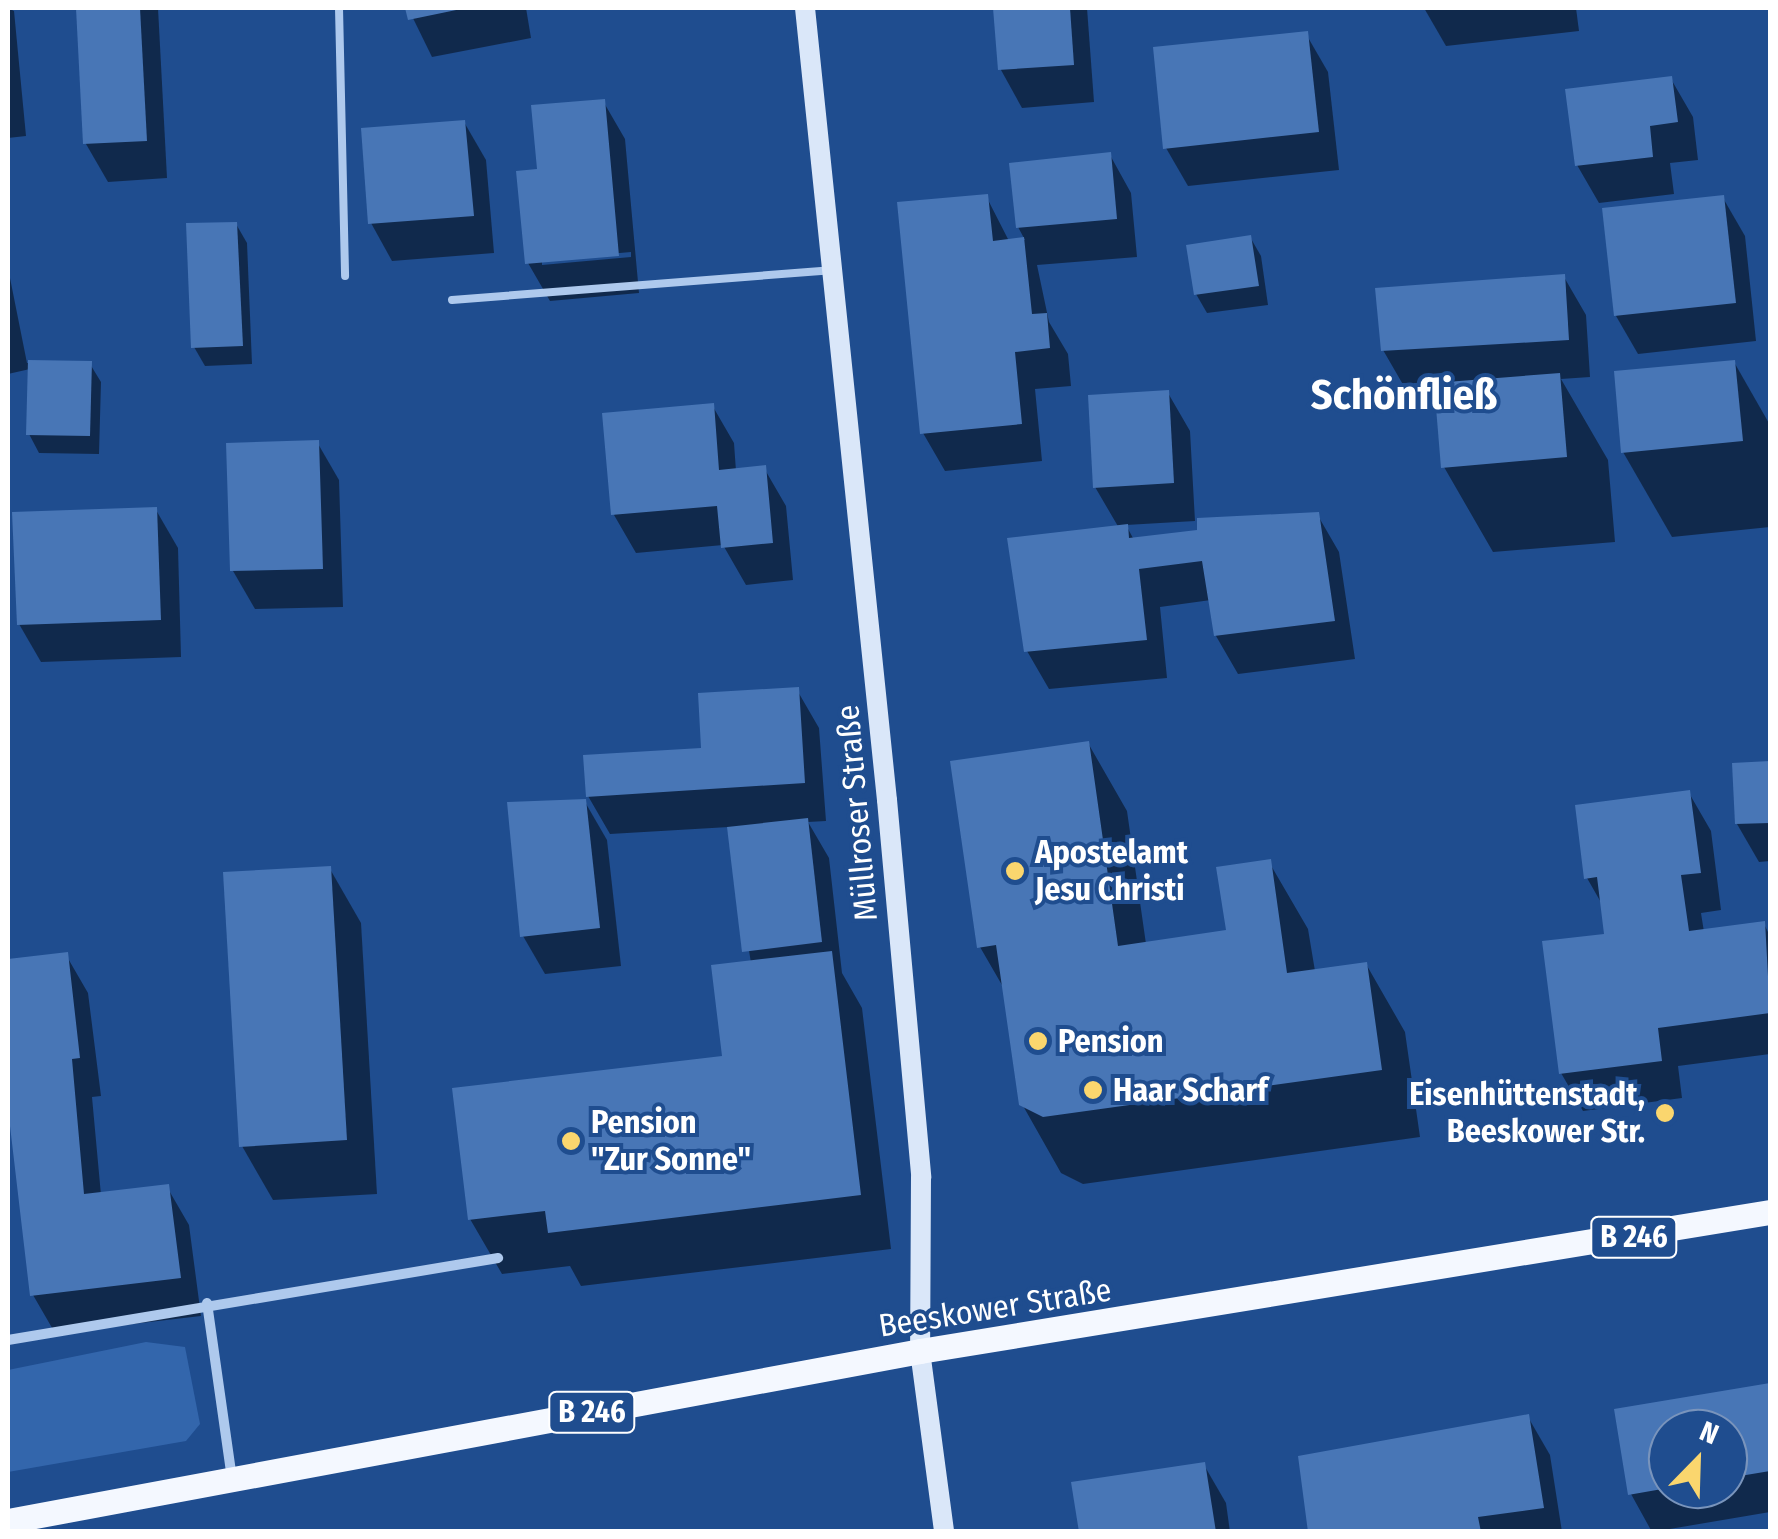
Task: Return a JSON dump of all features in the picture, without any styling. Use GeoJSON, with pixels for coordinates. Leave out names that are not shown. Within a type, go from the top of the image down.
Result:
{"type":"FeatureCollection","features":[{"type":"Feature","properties":{"kind":"main road","name":"Müllroser Straße"},"geometry":{"type":"LineString","coordinates":[[805,8],[836,270],[921,1177],[920,1352],[944,1532]]}},
{"type":"Feature","properties":{"kind":"main road","name":"Beeskower Straße"},"geometry":{"type":"LineString","coordinates":[[8,1521],[920,1352],[1770,1212]]}},
{"type":"Feature","properties":{"kind":"street"},"geometry":{"type":"LineString","coordinates":[[8,1340],[207,1303],[498,1258]]}},
{"type":"Feature","properties":{"kind":"street"},"geometry":{"type":"LineString","coordinates":[[207,1303],[232,1478]]}},
{"type":"Feature","properties":{"kind":"lane"},"geometry":{"type":"LineString","coordinates":[[340,8],[345,276]]}},
{"type":"Feature","properties":{"kind":"lane"},"geometry":{"type":"LineString","coordinates":[[452,300],[836,270]]}},
{"type":"Feature","properties":{"kind":"shaded area"},"geometry":{"type":"Polygon","coordinates":[[[146,1342],[185,1347],[200,1424],[186,1441],[8,1472],[8,1370],[146,1342]]]}},
{"type":"Feature","properties":{"kind":"building"},"geometry":{"type":"Polygon","coordinates":[[[76,8],[140,8],[147,141],[83,144],[76,8]]]}},
{"type":"Feature","properties":{"kind":"building"},"geometry":{"type":"Polygon","coordinates":[[[405,8],[461,8],[461,9],[408,20],[405,8]]]}},
{"type":"Feature","properties":{"kind":"building"},"geometry":{"type":"Polygon","coordinates":[[[993,8],[1070,8],[1074,65],[998,70],[993,8]]]}},
{"type":"Feature","properties":{"kind":"building"},"geometry":{"type":"Polygon","coordinates":[[[1308,31],[1319,132],[1163,149],[1153,47],[1308,31]]]}},
{"type":"Feature","properties":{"kind":"building"},"geometry":{"type":"Polygon","coordinates":[[[1672,76],[1678,122],[1650,126],[1653,157],[1575,166],[1565,89],[1672,76]]]}},
{"type":"Feature","properties":{"kind":"building"},"geometry":{"type":"Polygon","coordinates":[[[605,99],[619,256],[525,264],[516,171],[537,169],[531,105],[605,99]]]}},
{"type":"Feature","properties":{"kind":"building"},"geometry":{"type":"Polygon","coordinates":[[[465,120],[474,216],[368,224],[361,128],[465,120]]]}},
{"type":"Feature","properties":{"kind":"building"},"geometry":{"type":"Polygon","coordinates":[[[1111,152],[1117,219],[1016,228],[1009,163],[1111,152]]]}},
{"type":"Feature","properties":{"kind":"building"},"geometry":{"type":"Polygon","coordinates":[[[988,194],[993,241],[1024,237],[1032,314],[1047,313],[1050,348],[1015,352],[1022,424],[920,434],[897,202],[988,194]]]}},
{"type":"Feature","properties":{"kind":"building"},"geometry":{"type":"Polygon","coordinates":[[[1724,195],[1736,303],[1614,316],[1602,208],[1724,195]]]}},
{"type":"Feature","properties":{"kind":"building"},"geometry":{"type":"Polygon","coordinates":[[[237,222],[243,346],[191,348],[186,223],[237,222]]]}},
{"type":"Feature","properties":{"kind":"building"},"geometry":{"type":"Polygon","coordinates":[[[1251,235],[1259,286],[1194,295],[1186,245],[1251,235]]]}},
{"type":"Feature","properties":{"kind":"building"},"geometry":{"type":"Polygon","coordinates":[[[1565,274],[1569,340],[1381,351],[1375,288],[1565,274]]]}},
{"type":"Feature","properties":{"kind":"building"},"geometry":{"type":"Polygon","coordinates":[[[28,360],[92,361],[90,436],[26,435],[28,360]]]}},
{"type":"Feature","properties":{"kind":"building"},"geometry":{"type":"Polygon","coordinates":[[[1735,360],[1743,441],[1621,453],[1614,371],[1735,360]]]}},
{"type":"Feature","properties":{"kind":"building"},"geometry":{"type":"Polygon","coordinates":[[[1560,373],[1567,457],[1441,468],[1434,383],[1560,373]]]}},
{"type":"Feature","properties":{"kind":"building"},"geometry":{"type":"Polygon","coordinates":[[[1169,390],[1174,483],[1093,488],[1088,395],[1169,390]]]}},
{"type":"Feature","properties":{"kind":"building"},"geometry":{"type":"Polygon","coordinates":[[[714,403],[719,470],[766,465],[773,543],[721,548],[717,506],[611,515],[602,413],[714,403]]]}},
{"type":"Feature","properties":{"kind":"building"},"geometry":{"type":"Polygon","coordinates":[[[319,440],[323,569],[230,571],[226,443],[319,440]]]}},
{"type":"Feature","properties":{"kind":"building"},"geometry":{"type":"Polygon","coordinates":[[[157,507],[161,620],[17,625],[12,512],[157,507]]]}},
{"type":"Feature","properties":{"kind":"building"},"geometry":{"type":"Polygon","coordinates":[[[1319,512],[1335,621],[1214,636],[1202,561],[1139,569],[1147,640],[1024,652],[1007,538],[1128,524],[1129,538],[1197,530],[1197,518],[1319,512]]]}},
{"type":"Feature","properties":{"kind":"building"},"geometry":{"type":"Polygon","coordinates":[[[799,687],[805,783],[586,797],[583,755],[701,748],[698,693],[799,687]]]}},
{"type":"Feature","properties":{"kind":"building"},"geometry":{"type":"Polygon","coordinates":[[[1089,741],[1118,946],[1226,930],[1216,867],[1271,859],[1287,973],[1367,962],[1382,1070],[1043,1117],[1019,1105],[996,945],[977,948],[950,761],[1089,741]]]}},
{"type":"Feature","properties":{"kind":"building"},"geometry":{"type":"Polygon","coordinates":[[[1770,761],[1770,823],[1735,824],[1732,763],[1770,761]]]}},
{"type":"Feature","properties":{"kind":"building"},"geometry":{"type":"Polygon","coordinates":[[[1690,790],[1701,873],[1681,875],[1689,931],[1765,921],[1770,1013],[1658,1028],[1662,1061],[1559,1074],[1542,941],[1604,934],[1597,877],[1584,879],[1575,805],[1690,790]]]}},
{"type":"Feature","properties":{"kind":"building"},"geometry":{"type":"Polygon","coordinates":[[[586,799],[600,928],[520,937],[507,802],[586,799]]]}},
{"type":"Feature","properties":{"kind":"building"},"geometry":{"type":"Polygon","coordinates":[[[808,818],[822,942],[742,952],[727,827],[808,818]]]}},
{"type":"Feature","properties":{"kind":"building"},"geometry":{"type":"Polygon","coordinates":[[[331,866],[347,1140],[239,1147],[223,872],[331,866]]]}},
{"type":"Feature","properties":{"kind":"building"},"geometry":{"type":"Polygon","coordinates":[[[832,951],[861,1195],[548,1233],[545,1211],[468,1220],[452,1088],[722,1056],[711,965],[832,951]]]}},
{"type":"Feature","properties":{"kind":"building"},"geometry":{"type":"Polygon","coordinates":[[[68,952],[80,1058],[72,1059],[84,1194],[169,1184],[181,1278],[30,1296],[8,1109],[8,959],[68,952]]]}},
{"type":"Feature","properties":{"kind":"building"},"geometry":{"type":"Polygon","coordinates":[[[1770,1383],[1770,1471],[1748,1475],[1748,1409],[1648,1409],[1648,1492],[1628,1495],[1614,1409],[1770,1383]]]}},
{"type":"Feature","properties":{"kind":"building"},"geometry":{"type":"Polygon","coordinates":[[[1529,1414],[1544,1508],[1478,1517],[1481,1532],[1308,1532],[1298,1456],[1529,1414]]]}},
{"type":"Feature","properties":{"kind":"building"},"geometry":{"type":"Polygon","coordinates":[[[1205,1462],[1216,1532],[1079,1532],[1071,1482],[1205,1462]]]}},
{"type":"Feature","properties":{"kind":"place","name":"Apostelamt Jesu Christi"},"geometry":{"type":"Point","coordinates":[1015,871]}},
{"type":"Feature","properties":{"kind":"place","name":"Pension"},"geometry":{"type":"Point","coordinates":[1038,1041]}},
{"type":"Feature","properties":{"kind":"place","name":"Haar Scharf"},"geometry":{"type":"Point","coordinates":[1093,1090]}},
{"type":"Feature","properties":{"kind":"place","name":"Eisenhüttenstadt, Beeskower Str."},"geometry":{"type":"Point","coordinates":[1665,1113]}},
{"type":"Feature","properties":{"kind":"place","name":"Pension \"Zur Sonne\""},"geometry":{"type":"Point","coordinates":[571,1141]}},
{"type":"Feature","properties":{"kind":"district","name":"Schönfließ"},"geometry":{"type":"Point","coordinates":[1404,395]}}]}
